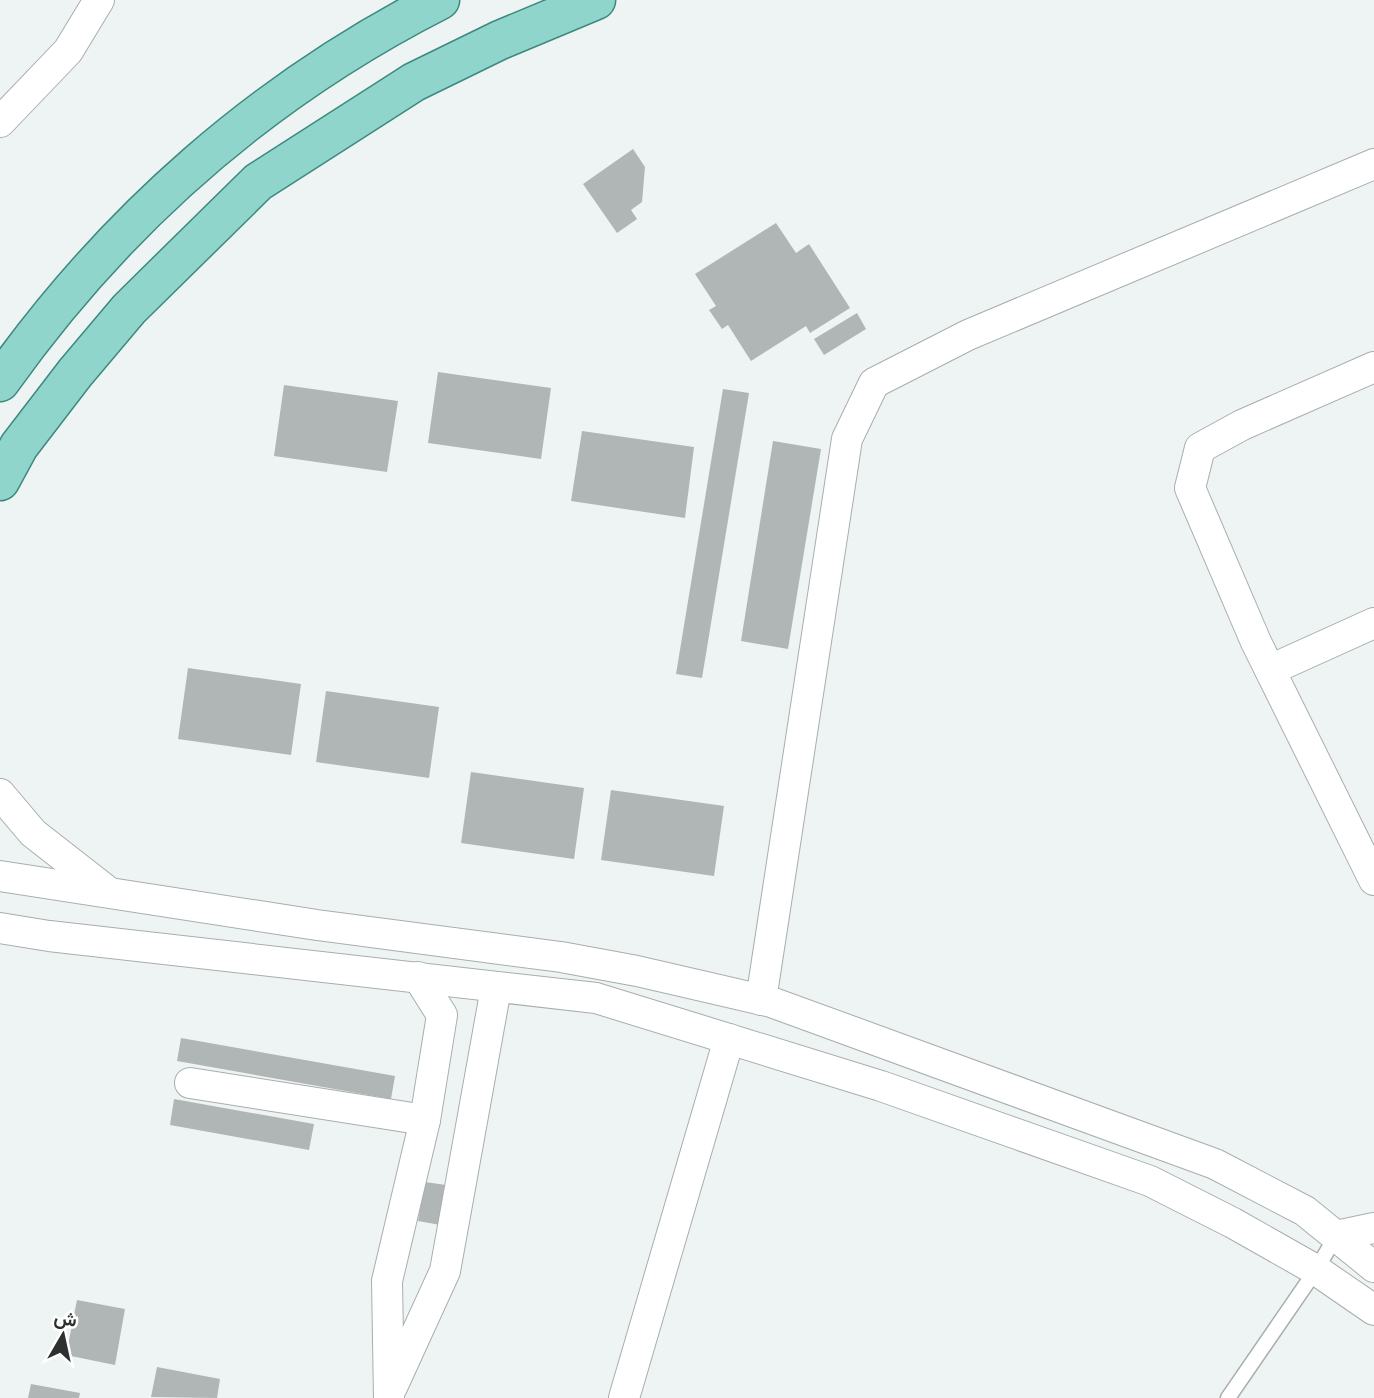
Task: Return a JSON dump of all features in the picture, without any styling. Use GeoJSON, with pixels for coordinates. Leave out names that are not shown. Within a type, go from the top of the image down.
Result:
{"type":"FeatureCollection","features":[{"type":"Feature","properties":{"kind":"main road"},"geometry":{"type":"LineString","coordinates":[[0,382],[60,302],[124,230],[189,170],[260,112],[404,18],[440,0]]}},
{"type":"Feature","properties":{"kind":"main road"},"geometry":{"type":"LineString","coordinates":[[0,481],[19,446],[120,320],[258,182],[414,82],[500,40],[596,0]]}},
{"type":"Feature","properties":{"kind":"street"},"geometry":{"type":"LineString","coordinates":[[0,122],[68,51],[99,0]]}},
{"type":"Feature","properties":{"kind":"street"},"geometry":{"type":"LineString","coordinates":[[761,1000],[847,439],[874,383],[968,335],[1374,164]]}},
{"type":"Feature","properties":{"kind":"street"},"geometry":{"type":"LineString","coordinates":[[1371,867],[1270,670],[1190,488],[1200,448],[1242,425],[1374,367]]}},
{"type":"Feature","properties":{"kind":"street"},"geometry":{"type":"LineString","coordinates":[[1270,670],[1374,623]]}},
{"type":"Feature","properties":{"kind":"street"},"geometry":{"type":"LineString","coordinates":[[0,794],[33,833],[109,892]]}},
{"type":"Feature","properties":{"kind":"street"},"geometry":{"type":"LineString","coordinates":[[0,876],[317,925],[561,957],[637,971],[761,1000],[1215,1164],[1306,1211],[1374,1267]]}},
{"type":"Feature","properties":{"kind":"street"},"geometry":{"type":"LineString","coordinates":[[0,928],[596,999],[881,1086],[1150,1181],[1233,1223],[1316,1270],[1374,1310]]}},
{"type":"Feature","properties":{"kind":"street"},"geometry":{"type":"LineString","coordinates":[[0,950],[50,936]]}},
{"type":"Feature","properties":{"kind":"street"},"geometry":{"type":"LineString","coordinates":[[389,1396],[387,1281],[425,1120],[442,1015],[418,977]]}},
{"type":"Feature","properties":{"kind":"street"},"geometry":{"type":"LineString","coordinates":[[389,1396],[445,1270],[496,988]]}},
{"type":"Feature","properties":{"kind":"street"},"geometry":{"type":"LineString","coordinates":[[624,1398],[729,1039]]}},
{"type":"Feature","properties":{"kind":"street"},"geometry":{"type":"LineString","coordinates":[[190,1083],[425,1120]]}},
{"type":"Feature","properties":{"kind":"street"},"geometry":{"type":"LineString","coordinates":[[1336,1236],[1374,1228]]}},
{"type":"Feature","properties":{"kind":"lane"},"geometry":{"type":"LineString","coordinates":[[1228,1398],[1316,1270],[1336,1236]]}},
{"type":"Feature","properties":{"kind":"building"},"geometry":{"type":"Polygon","coordinates":[[[633,149],[645,167],[642,202],[631,210],[637,219],[617,233],[583,184],[633,149]]]}},
{"type":"Feature","properties":{"kind":"building"},"geometry":{"type":"Polygon","coordinates":[[[776,223],[796,253],[809,244],[850,308],[810,333],[806,326],[751,361],[728,325],[722,329],[709,310],[716,306],[695,274],[776,223]]]}},
{"type":"Feature","properties":{"kind":"building"},"geometry":{"type":"Polygon","coordinates":[[[857,313],[866,329],[824,355],[814,339],[857,313]]]}},
{"type":"Feature","properties":{"kind":"building"},"geometry":{"type":"Polygon","coordinates":[[[438,372],[551,388],[541,459],[428,443],[438,372]]]}},
{"type":"Feature","properties":{"kind":"building"},"geometry":{"type":"Polygon","coordinates":[[[284,385],[398,401],[387,472],[274,456],[284,385]]]}},
{"type":"Feature","properties":{"kind":"building"},"geometry":{"type":"Polygon","coordinates":[[[723,389],[749,393],[702,678],[676,674],[723,389]]]}},
{"type":"Feature","properties":{"kind":"building"},"geometry":{"type":"Polygon","coordinates":[[[582,431],[694,447],[685,518],[571,501],[582,431]]]}},
{"type":"Feature","properties":{"kind":"building"},"geometry":{"type":"Polygon","coordinates":[[[773,441],[821,449],[788,649],[741,641],[773,441]]]}},
{"type":"Feature","properties":{"kind":"building"},"geometry":{"type":"Polygon","coordinates":[[[188,668],[301,684],[291,755],[178,739],[188,668]]]}},
{"type":"Feature","properties":{"kind":"building"},"geometry":{"type":"Polygon","coordinates":[[[326,691],[439,707],[429,778],[316,762],[326,691]]]}},
{"type":"Feature","properties":{"kind":"building"},"geometry":{"type":"Polygon","coordinates":[[[471,772],[584,788],[574,859],[461,843],[471,772]]]}},
{"type":"Feature","properties":{"kind":"building"},"geometry":{"type":"Polygon","coordinates":[[[611,790],[724,806],[714,876],[601,860],[611,790]]]}},
{"type":"Feature","properties":{"kind":"building"},"geometry":{"type":"Polygon","coordinates":[[[181,1038],[395,1076],[391,1099],[177,1061],[181,1038]]]}},
{"type":"Feature","properties":{"kind":"building"},"geometry":{"type":"Polygon","coordinates":[[[174,1099],[314,1124],[309,1150],[170,1125],[174,1099]]]}},
{"type":"Feature","properties":{"kind":"building"},"geometry":{"type":"Polygon","coordinates":[[[425,1182],[453,1186],[446,1226],[418,1221],[425,1182]]]}},
{"type":"Feature","properties":{"kind":"building"},"geometry":{"type":"Polygon","coordinates":[[[77,1300],[125,1309],[115,1365],[66,1355],[77,1300]]]}},
{"type":"Feature","properties":{"kind":"building"},"geometry":{"type":"Polygon","coordinates":[[[157,1367],[220,1379],[217,1398],[151,1397],[157,1367]]]}},
{"type":"Feature","properties":{"kind":"building"},"geometry":{"type":"Polygon","coordinates":[[[31,1384],[80,1393],[79,1398],[28,1398],[31,1384]]]}}]}
